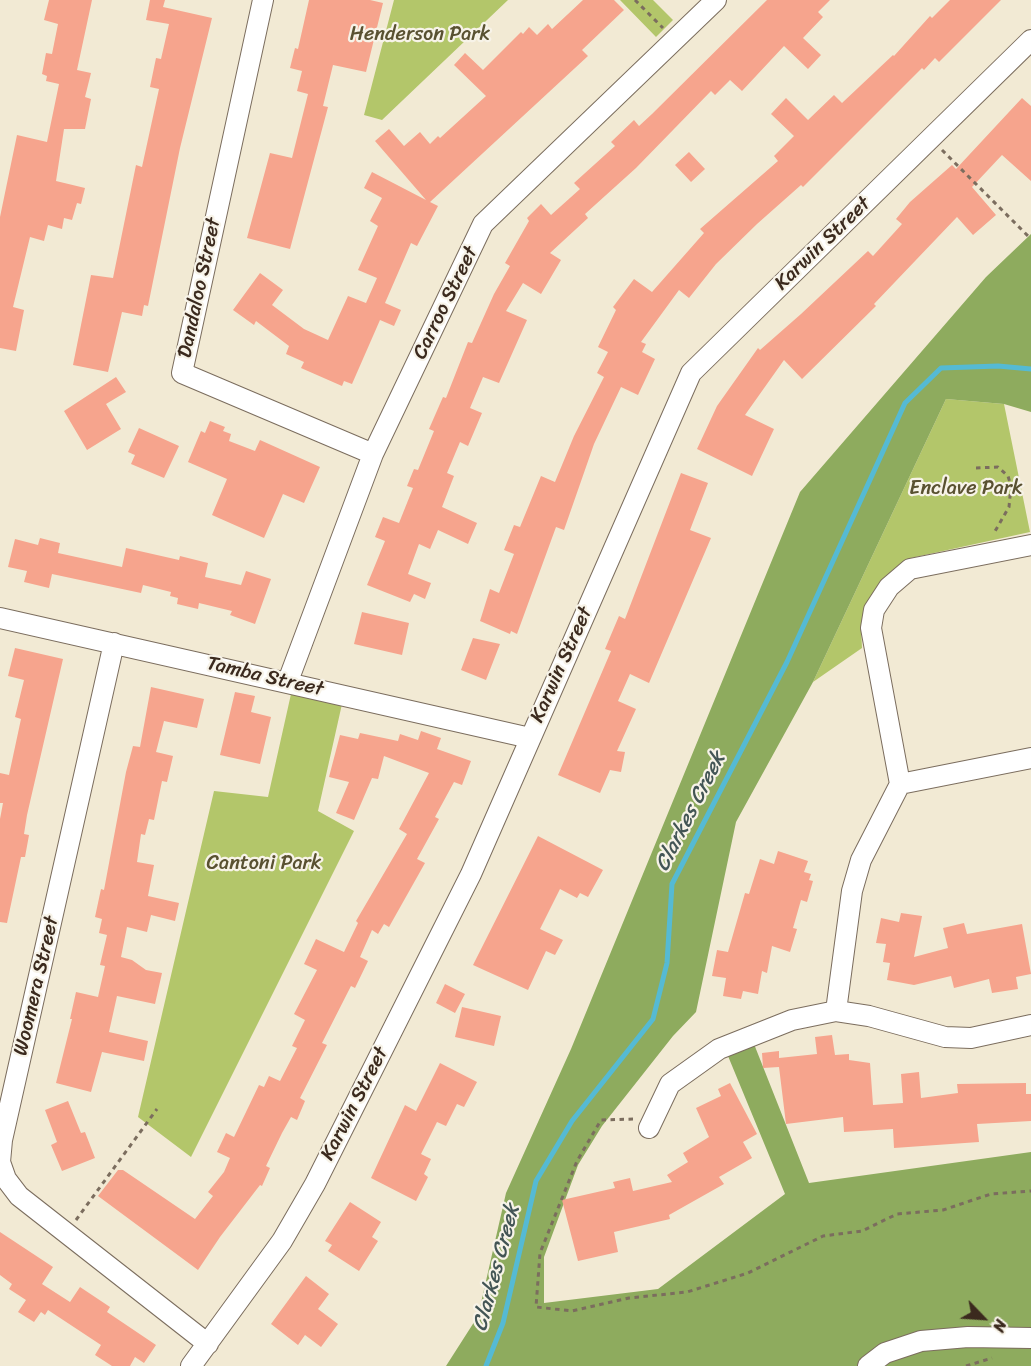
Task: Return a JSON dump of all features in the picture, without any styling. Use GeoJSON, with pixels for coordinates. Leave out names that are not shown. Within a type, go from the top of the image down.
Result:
{"type":"FeatureCollection","features":[{"type":"Feature","properties":{"kind":"street","name":"Dandaloo Street"},"geometry":{"type":"LineString","coordinates":[[263,0],[182,372],[374,454]]}},
{"type":"Feature","properties":{"kind":"street","name":"Carroo Street"},"geometry":{"type":"LineString","coordinates":[[288,681],[374,454],[483,224],[716,0]]}},
{"type":"Feature","properties":{"kind":"street","name":"Karwin Street"},"geometry":{"type":"LineString","coordinates":[[191,1366],[282,1241],[315,1184],[471,874],[691,373],[1031,40]]}},
{"type":"Feature","properties":{"kind":"street"},"geometry":{"type":"LineString","coordinates":[[836,1011],[852,891],[861,860],[900,784],[871,628],[874,610],[889,587],[910,569],[1031,545]]}},
{"type":"Feature","properties":{"kind":"street","name":"Tamba Street"},"geometry":{"type":"LineString","coordinates":[[0,618],[288,681],[530,738]]}},
{"type":"Feature","properties":{"kind":"street","name":"Woomera Street"},"geometry":{"type":"LineString","coordinates":[[114,643],[2,1140],[0,1162],[6,1179],[19,1196],[208,1344]]}},
{"type":"Feature","properties":{"kind":"street"},"geometry":{"type":"LineString","coordinates":[[900,784],[1031,758]]}},
{"type":"Feature","properties":{"kind":"street"},"geometry":{"type":"LineString","coordinates":[[651,1123],[670,1084],[719,1049],[792,1020],[836,1011],[869,1016],[945,1037],[971,1038],[1031,1025]]}},
{"type":"Feature","properties":{"kind":"street"},"geometry":{"type":"LineString","coordinates":[[868,1366],[885,1353],[921,1341],[968,1337],[1031,1338]]}},
{"type":"Feature","properties":{"kind":"path"},"geometry":{"type":"LineString","coordinates":[[635,0],[675,40]]}},
{"type":"Feature","properties":{"kind":"path"},"geometry":{"type":"LineString","coordinates":[[930,139],[1028,236]]}},
{"type":"Feature","properties":{"kind":"path"},"geometry":{"type":"LineString","coordinates":[[976,468],[998,467],[1008,476],[1011,486],[1009,507],[992,536],[995,552]]}},
{"type":"Feature","properties":{"kind":"path"},"geometry":{"type":"LineString","coordinates":[[66,1233],[157,1109]]}},
{"type":"Feature","properties":{"kind":"path"},"geometry":{"type":"LineString","coordinates":[[651,1123],[601,1120],[577,1161],[540,1253],[536,1307],[572,1311],[629,1298],[687,1292],[748,1273],[823,1236],[862,1231],[897,1215],[943,1210],[991,1194],[1031,1191]]}},
{"type":"Feature","properties":{"kind":"green space","name":"Henderson Park"},"geometry":{"type":"Polygon","coordinates":[[[394,0],[508,0],[382,120],[364,115],[394,0]]]}},
{"type":"Feature","properties":{"kind":"green space"},"geometry":{"type":"Polygon","coordinates":[[[620,0],[653,0],[673,20],[656,37],[620,0]]]}},
{"type":"Feature","properties":{"kind":"green space"},"geometry":{"type":"Polygon","coordinates":[[[1031,234],[1031,412],[1004,404],[946,399],[813,682],[736,822],[696,1012],[673,1036],[602,1126],[578,1165],[544,1257],[544,1303],[658,1289],[785,1194],[728,1056],[754,1044],[809,1183],[1031,1152],[1031,1366],[446,1366],[478,1316],[506,1193],[571,1049],[800,492],[986,277],[1031,234]]]}},
{"type":"Feature","properties":{"kind":"green space","name":"Enclave Park"},"geometry":{"type":"Polygon","coordinates":[[[946,399],[1004,404],[1030,532],[911,558],[887,578],[869,603],[861,627],[862,648],[813,682],[946,399]]]}},
{"type":"Feature","properties":{"kind":"green space","name":"Cantoni Park"},"geometry":{"type":"Polygon","coordinates":[[[291,694],[342,704],[318,811],[354,831],[191,1157],[138,1117],[214,791],[268,797],[291,694]]]}},
{"type":"Feature","properties":{"kind":"building"},"geometry":{"type":"Polygon","coordinates":[[[49,0],[92,0],[77,70],[91,73],[85,97],[91,99],[85,129],[64,129],[56,181],[85,188],[81,204],[77,203],[72,220],[64,218],[62,229],[48,225],[44,241],[30,237],[13,307],[24,310],[16,351],[0,348],[0,217],[17,135],[47,142],[59,84],[46,81],[47,76],[42,74],[46,53],[52,54],[58,24],[44,20],[49,0]]]}},
{"type":"Feature","properties":{"kind":"building"},"geometry":{"type":"Polygon","coordinates":[[[150,0],[165,0],[163,7],[212,18],[180,148],[148,306],[144,305],[142,316],[122,312],[108,372],[73,365],[91,275],[113,278],[136,165],[142,167],[159,89],[150,87],[156,58],[161,59],[169,24],[146,20],[150,0]]]}},
{"type":"Feature","properties":{"kind":"building"},"geometry":{"type":"Polygon","coordinates":[[[309,0],[370,0],[383,3],[366,72],[333,65],[323,106],[328,107],[290,249],[247,238],[270,153],[292,158],[308,94],[297,91],[302,71],[290,68],[295,48],[298,49],[309,0]]]}},
{"type":"Feature","properties":{"kind":"building"},"geometry":{"type":"Polygon","coordinates":[[[583,0],[614,0],[624,10],[582,50],[588,56],[430,202],[438,206],[417,246],[411,243],[385,303],[401,310],[394,326],[380,320],[352,384],[344,381],[342,386],[301,368],[304,362],[286,354],[289,346],[256,321],[254,325],[233,310],[260,273],[283,290],[272,305],[304,329],[328,340],[348,296],[366,303],[377,278],[358,270],[378,226],[370,221],[382,198],[364,188],[372,172],[426,200],[375,141],[389,129],[404,146],[420,132],[430,144],[438,136],[440,138],[486,96],[454,65],[465,53],[483,70],[521,32],[523,34],[529,27],[537,35],[548,24],[552,29],[583,0]]]}},
{"type":"Feature","properties":{"kind":"building"},"geometry":{"type":"Polygon","coordinates":[[[767,0],[830,0],[818,12],[823,17],[803,38],[821,55],[808,69],[784,46],[742,91],[730,80],[715,95],[711,91],[636,168],[585,214],[588,218],[550,253],[561,260],[541,294],[523,283],[506,311],[527,320],[499,383],[483,377],[470,408],[482,413],[468,446],[460,442],[447,473],[454,476],[442,507],[477,523],[468,544],[438,530],[430,549],[419,544],[408,574],[431,583],[425,599],[414,594],[410,602],[367,585],[385,541],[375,537],[383,517],[399,523],[413,488],[407,486],[414,469],[418,470],[434,431],[429,429],[443,397],[446,398],[468,342],[472,343],[494,294],[510,266],[505,263],[529,221],[527,218],[541,204],[551,215],[580,189],[574,183],[615,146],[611,142],[634,120],[639,126],[767,0]]]}},
{"type":"Feature","properties":{"kind":"building"},"geometry":{"type":"Polygon","coordinates":[[[950,0],[1001,0],[939,62],[935,58],[924,70],[922,68],[803,187],[801,185],[757,224],[716,264],[689,298],[679,290],[641,342],[646,344],[642,352],[655,359],[638,395],[621,387],[594,444],[564,530],[556,527],[517,634],[511,631],[510,634],[480,621],[490,589],[499,593],[514,554],[504,550],[514,525],[520,527],[541,476],[555,482],[574,436],[604,377],[597,373],[608,352],[598,347],[616,310],[613,307],[634,279],[652,292],[704,233],[700,229],[778,161],[774,156],[794,136],[771,114],[786,98],[808,120],[834,95],[842,103],[894,56],[930,16],[932,18],[950,0]]]}},
{"type":"Feature","properties":{"kind":"building"},"geometry":{"type":"Polygon","coordinates":[[[1022,98],[1031,106],[1031,181],[1002,155],[972,187],[996,215],[973,235],[957,217],[874,304],[876,306],[802,379],[784,360],[745,415],[774,429],[752,476],[697,449],[717,406],[758,348],[760,350],[801,314],[868,251],[873,256],[902,224],[896,219],[910,202],[952,165],[956,169],[1022,98]]]}},
{"type":"Feature","properties":{"kind":"building"},"geometry":{"type":"Polygon","coordinates":[[[689,152],[705,169],[691,182],[675,165],[689,152]]]}},
{"type":"Feature","properties":{"kind":"building"},"geometry":{"type":"Polygon","coordinates":[[[116,377],[126,392],[106,404],[121,429],[87,450],[64,411],[116,377]]]}},
{"type":"Feature","properties":{"kind":"building"},"geometry":{"type":"Polygon","coordinates":[[[210,421],[225,427],[223,431],[231,434],[229,441],[255,451],[260,440],[320,467],[304,503],[283,494],[264,538],[212,515],[227,479],[188,462],[201,431],[205,433],[210,421]]]}},
{"type":"Feature","properties":{"kind":"building"},"geometry":{"type":"Polygon","coordinates":[[[139,428],[179,446],[164,478],[131,464],[135,455],[128,452],[139,428]]]}},
{"type":"Feature","properties":{"kind":"building"},"geometry":{"type":"Polygon","coordinates":[[[681,473],[708,483],[690,530],[711,538],[649,683],[630,674],[618,701],[636,709],[617,751],[625,752],[621,772],[610,770],[600,793],[558,775],[611,651],[605,649],[619,616],[625,619],[681,473]]]}},
{"type":"Feature","properties":{"kind":"building"},"geometry":{"type":"Polygon","coordinates":[[[40,538],[60,543],[58,553],[122,567],[126,548],[179,560],[180,556],[208,563],[205,577],[241,585],[246,571],[271,579],[255,624],[230,615],[232,611],[199,603],[198,609],[177,604],[178,598],[170,596],[171,592],[143,585],[141,593],[52,574],[49,588],[24,582],[27,571],[8,567],[15,539],[38,545],[40,538]]]}},
{"type":"Feature","properties":{"kind":"building"},"geometry":{"type":"Polygon","coordinates":[[[362,612],[409,623],[402,655],[354,644],[362,612]]]}},
{"type":"Feature","properties":{"kind":"building"},"geometry":{"type":"Polygon","coordinates":[[[473,638],[500,644],[486,680],[461,670],[473,638]]]}},
{"type":"Feature","properties":{"kind":"building"},"geometry":{"type":"Polygon","coordinates":[[[15,648],[63,659],[27,815],[24,834],[29,835],[25,857],[21,857],[7,923],[0,922],[0,819],[3,803],[0,803],[0,773],[9,775],[21,719],[15,717],[24,680],[8,676],[15,648]]]}},
{"type":"Feature","properties":{"kind":"building"},"geometry":{"type":"Polygon","coordinates":[[[151,687],[204,699],[197,728],[164,721],[156,752],[173,756],[167,782],[162,781],[154,820],[149,819],[145,835],[141,834],[137,862],[154,865],[148,896],[179,903],[175,921],[151,915],[147,932],[127,927],[121,957],[132,960],[146,970],[162,973],[155,1004],[117,996],[109,1032],[148,1041],[144,1061],[102,1052],[91,1092],[56,1083],[72,1019],[70,1019],[76,992],[98,997],[105,966],[100,965],[107,935],[99,933],[102,919],[95,917],[101,889],[104,890],[126,772],[133,746],[140,747],[151,687]]]}},
{"type":"Feature","properties":{"kind":"building"},"geometry":{"type":"Polygon","coordinates":[[[235,692],[255,696],[251,712],[271,717],[260,764],[220,755],[235,692]]]}},
{"type":"Feature","properties":{"kind":"building"},"geometry":{"type":"Polygon","coordinates":[[[421,731],[441,738],[437,749],[471,761],[462,785],[454,782],[435,817],[439,819],[417,859],[425,863],[389,927],[384,924],[378,934],[372,930],[360,957],[368,961],[355,988],[351,986],[322,1043],[327,1045],[300,1098],[305,1101],[297,1120],[291,1117],[282,1133],[266,1166],[270,1168],[262,1186],[260,1185],[220,1237],[198,1270],[98,1196],[118,1170],[123,1170],[195,1219],[213,1196],[208,1192],[224,1172],[230,1158],[217,1152],[226,1133],[234,1137],[259,1085],[264,1087],[269,1076],[280,1081],[297,1048],[292,1046],[305,1020],[294,1014],[317,970],[304,964],[316,939],[344,952],[358,923],[356,921],[407,834],[399,829],[429,773],[384,756],[378,779],[372,778],[354,820],[336,813],[349,782],[329,777],[340,735],[358,739],[360,733],[398,741],[400,734],[418,740],[421,731]]]}},
{"type":"Feature","properties":{"kind":"building"},"geometry":{"type":"Polygon","coordinates":[[[538,836],[603,870],[588,897],[580,893],[577,898],[560,889],[540,929],[563,940],[555,955],[546,951],[528,990],[473,965],[538,836]]]}},
{"type":"Feature","properties":{"kind":"building"},"geometry":{"type":"Polygon","coordinates":[[[778,851],[808,861],[804,872],[811,874],[809,880],[813,881],[807,902],[801,900],[793,928],[797,929],[790,952],[772,946],[767,973],[762,971],[758,994],[743,991],[741,999],[723,996],[726,978],[712,976],[717,950],[728,952],[745,893],[749,894],[760,859],[774,864],[778,851]]]}},
{"type":"Feature","properties":{"kind":"building"},"geometry":{"type":"Polygon","coordinates":[[[901,913],[922,916],[914,957],[948,948],[943,928],[964,923],[967,934],[1022,924],[1031,974],[1016,977],[1018,989],[992,993],[989,979],[954,988],[951,976],[914,985],[887,980],[890,963],[883,962],[886,944],[876,943],[881,918],[899,922],[901,913]]]}},
{"type":"Feature","properties":{"kind":"building"},"geometry":{"type":"Polygon","coordinates":[[[445,984],[465,994],[455,1013],[436,1003],[445,984]]]}},
{"type":"Feature","properties":{"kind":"building"},"geometry":{"type":"Polygon","coordinates":[[[462,1007],[501,1016],[494,1046],[455,1037],[462,1007]]]}},
{"type":"Feature","properties":{"kind":"building"},"geometry":{"type":"Polygon","coordinates":[[[832,1035],[835,1055],[849,1054],[849,1060],[870,1063],[873,1105],[903,1103],[901,1074],[919,1072],[921,1098],[958,1093],[957,1084],[1026,1083],[1026,1094],[1031,1094],[1031,1121],[977,1124],[979,1142],[894,1148],[893,1129],[844,1132],[843,1117],[786,1124],[779,1067],[763,1068],[762,1053],[779,1051],[779,1058],[817,1054],[815,1037],[832,1035]]]}},
{"type":"Feature","properties":{"kind":"building"},"geometry":{"type":"Polygon","coordinates":[[[440,1063],[477,1082],[464,1107],[457,1104],[446,1126],[437,1122],[421,1154],[431,1159],[424,1174],[428,1177],[416,1201],[371,1178],[405,1105],[416,1111],[440,1063]]]}},
{"type":"Feature","properties":{"kind":"building"},"geometry":{"type":"Polygon","coordinates":[[[730,1083],[757,1134],[743,1142],[752,1158],[719,1177],[724,1184],[669,1215],[670,1219],[614,1232],[618,1252],[578,1261],[562,1200],[615,1188],[613,1182],[630,1178],[633,1191],[672,1182],[667,1175],[688,1162],[683,1153],[709,1137],[696,1108],[721,1096],[718,1089],[730,1083]]]}},
{"type":"Feature","properties":{"kind":"building"},"geometry":{"type":"Polygon","coordinates":[[[68,1101],[81,1133],[85,1132],[95,1158],[62,1171],[51,1145],[57,1142],[45,1110],[68,1101]]]}},
{"type":"Feature","properties":{"kind":"building"},"geometry":{"type":"Polygon","coordinates":[[[350,1202],[381,1222],[372,1237],[378,1241],[359,1271],[328,1251],[332,1245],[325,1241],[350,1202]]]}},
{"type":"Feature","properties":{"kind":"building"},"geometry":{"type":"Polygon","coordinates":[[[0,1232],[53,1267],[42,1284],[70,1302],[80,1287],[110,1307],[107,1312],[156,1345],[144,1363],[135,1357],[130,1366],[112,1366],[95,1355],[101,1345],[48,1310],[45,1315],[41,1312],[34,1322],[18,1312],[26,1300],[9,1289],[12,1284],[0,1275],[0,1232]]]}},
{"type":"Feature","properties":{"kind":"building"},"geometry":{"type":"Polygon","coordinates":[[[306,1276],[329,1294],[318,1309],[338,1324],[321,1347],[305,1335],[298,1345],[271,1324],[306,1276]]]}},
{"type":"Feature","properties":{"kind":"waterway","name":"Clarkes Creek"},"geometry":{"type":"LineString","coordinates":[[486,1366],[503,1323],[536,1181],[572,1121],[653,1019],[667,963],[672,884],[787,662],[905,403],[941,368],[998,366],[1031,369]]}}]}
